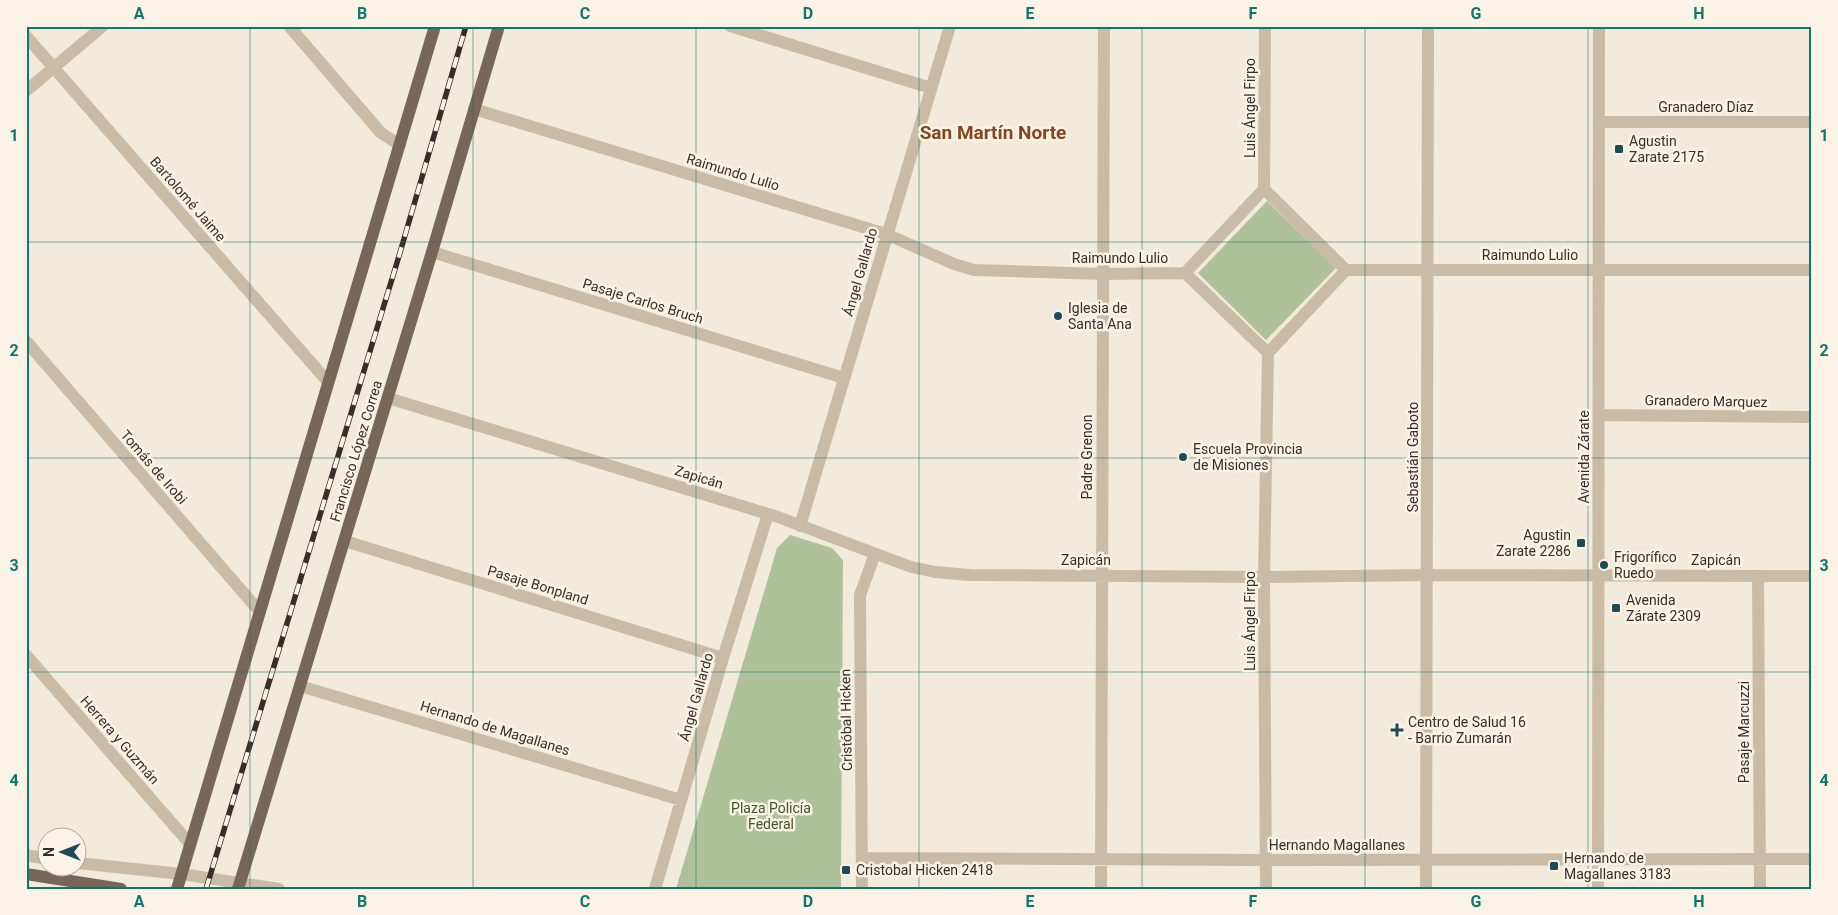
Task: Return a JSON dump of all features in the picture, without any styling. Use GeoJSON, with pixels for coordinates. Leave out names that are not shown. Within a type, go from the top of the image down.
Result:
{"type":"FeatureCollection","features":[{"type":"Feature","properties":{"kind":"main road"},"geometry":{"type":"LineString","coordinates":[[177,889],[435,26]]}},
{"type":"Feature","properties":{"kind":"main road","name":"Francisco López Correa"},"geometry":{"type":"LineString","coordinates":[[239,886],[345,541],[499,26]]}},
{"type":"Feature","properties":{"kind":"main road"},"geometry":{"type":"LineString","coordinates":[[26,874],[121,889]]}},
{"type":"Feature","properties":{"kind":"street"},"geometry":{"type":"LineString","coordinates":[[26,91],[103,26]]}},
{"type":"Feature","properties":{"kind":"street"},"geometry":{"type":"LineString","coordinates":[[290,26],[381,133],[400,145]]}},
{"type":"Feature","properties":{"kind":"street"},"geometry":{"type":"LineString","coordinates":[[730,26],[931,88]]}},
{"type":"Feature","properties":{"kind":"street","name":"Ángel Gallardo"},"geometry":{"type":"LineString","coordinates":[[800,526],[886,234],[950,26]]}},
{"type":"Feature","properties":{"kind":"street","name":"Padre Grenon"},"geometry":{"type":"LineString","coordinates":[[1101,889],[1104,26]]}},
{"type":"Feature","properties":{"kind":"street","name":"Luis Ángel Firpo"},"geometry":{"type":"LineString","coordinates":[[1264,189],[1265,26]]}},
{"type":"Feature","properties":{"kind":"street","name":"Sebastián Gaboto"},"geometry":{"type":"LineString","coordinates":[[1426,889],[1429,270],[1428,26]]}},
{"type":"Feature","properties":{"kind":"street","name":"Avenida Zárate"},"geometry":{"type":"LineString","coordinates":[[1598,889],[1599,26]]}},
{"type":"Feature","properties":{"kind":"street","name":"Bartolomé Jaime"},"geometry":{"type":"LineString","coordinates":[[26,36],[328,382]]}},
{"type":"Feature","properties":{"kind":"street","name":"Raimundo Lulio"},"geometry":{"type":"LineString","coordinates":[[474,108],[886,234],[965,268],[991,271],[1103,274],[1185,273],[1264,189]]}},
{"type":"Feature","properties":{"kind":"street","name":"Granadero Díaz"},"geometry":{"type":"LineString","coordinates":[[1599,122],[1812,122]]}},
{"type":"Feature","properties":{"kind":"street"},"geometry":{"type":"LineString","coordinates":[[1185,273],[1268,353],[1346,270],[1264,189]]}},
{"type":"Feature","properties":{"kind":"street","name":"Pasaje Carlos Bruch"},"geometry":{"type":"LineString","coordinates":[[432,252],[844,378]]}},
{"type":"Feature","properties":{"kind":"street","name":"Raimundo Lulio"},"geometry":{"type":"LineString","coordinates":[[1346,270],[1812,270]]}},
{"type":"Feature","properties":{"kind":"street","name":"Tomás de Irobi"},"geometry":{"type":"LineString","coordinates":[[26,341],[260,612]]}},
{"type":"Feature","properties":{"kind":"street","name":"Luis Ángel Firpo"},"geometry":{"type":"LineString","coordinates":[[1266,889],[1264,577],[1268,353]]}},
{"type":"Feature","properties":{"kind":"street","name":"Zapicán"},"geometry":{"type":"LineString","coordinates":[[388,398],[768,514],[911,567],[935,572],[1264,577],[1427,575],[1812,576]]}},
{"type":"Feature","properties":{"kind":"street","name":"Granadero Marquez"},"geometry":{"type":"LineString","coordinates":[[1599,415],[1812,417]]}},
{"type":"Feature","properties":{"kind":"street","name":"Ángel Gallardo"},"geometry":{"type":"LineString","coordinates":[[655,889],[723,658],[768,514]]}},
{"type":"Feature","properties":{"kind":"street","name":"Pasaje Bonpland"},"geometry":{"type":"LineString","coordinates":[[345,541],[723,658]]}},
{"type":"Feature","properties":{"kind":"street","name":"Cristóbal Hicken"},"geometry":{"type":"LineString","coordinates":[[862,889],[860,595],[875,554]]}},
{"type":"Feature","properties":{"kind":"street","name":"Pasaje Marcuzzi"},"geometry":{"type":"LineString","coordinates":[[1758,576],[1760,889]]}},
{"type":"Feature","properties":{"kind":"street","name":"Herrera y Guzmán"},"geometry":{"type":"LineString","coordinates":[[26,655],[190,844]]}},
{"type":"Feature","properties":{"kind":"street","name":"Hernando de Magallanes"},"geometry":{"type":"LineString","coordinates":[[300,686],[681,800]]}},
{"type":"Feature","properties":{"kind":"street","name":"Hernando Magallanes"},"geometry":{"type":"LineString","coordinates":[[862,858],[1102,860],[1812,859]]}},
{"type":"Feature","properties":{"kind":"street"},"geometry":{"type":"LineString","coordinates":[[88,864],[181,874],[239,886],[279,889]]}},
{"type":"Feature","properties":{"kind":"green space"},"geometry":{"type":"Polygon","coordinates":[[[1267,201],[1336,268],[1266,340],[1198,273],[1267,201]]]}},
{"type":"Feature","properties":{"kind":"green space","name":"Plaza Policía Federal"},"geometry":{"type":"Polygon","coordinates":[[[790,535],[832,548],[843,560],[841,889],[676,889],[777,548],[790,535]]]}},
{"type":"Feature","properties":{"kind":"railway"},"geometry":{"type":"LineString","coordinates":[[206,889],[399,256],[466,26]]}},
{"type":"Feature","properties":{"kind":"place","name":"Agustin Zarate 2175"},"geometry":{"type":"Point","coordinates":[1619,149]}},
{"type":"Feature","properties":{"kind":"place","name":"Iglesia de Santa Ana"},"geometry":{"type":"Point","coordinates":[1058,316]}},
{"type":"Feature","properties":{"kind":"place","name":"Escuela Provincia de Misiones"},"geometry":{"type":"Point","coordinates":[1183,457]}},
{"type":"Feature","properties":{"kind":"place","name":"Agustin Zarate 2286"},"geometry":{"type":"Point","coordinates":[1581,543]}},
{"type":"Feature","properties":{"kind":"place","name":"Frigorífico Ruedo"},"geometry":{"type":"Point","coordinates":[1604,565]}},
{"type":"Feature","properties":{"kind":"place","name":"Avenida Zárate 2309"},"geometry":{"type":"Point","coordinates":[1616,608]}},
{"type":"Feature","properties":{"kind":"place","name":"Centro de Salud 16 - Barrio Zumarán"},"geometry":{"type":"Point","coordinates":[1397,730]}},
{"type":"Feature","properties":{"kind":"place","name":"Hernando de Magallanes 3183"},"geometry":{"type":"Point","coordinates":[1554,866]}},
{"type":"Feature","properties":{"kind":"place","name":"Cristobal Hicken 2418"},"geometry":{"type":"Point","coordinates":[846,870]}},
{"type":"Feature","properties":{"kind":"district","name":"San Martín Norte"},"geometry":{"type":"Point","coordinates":[993,132]}}]}
